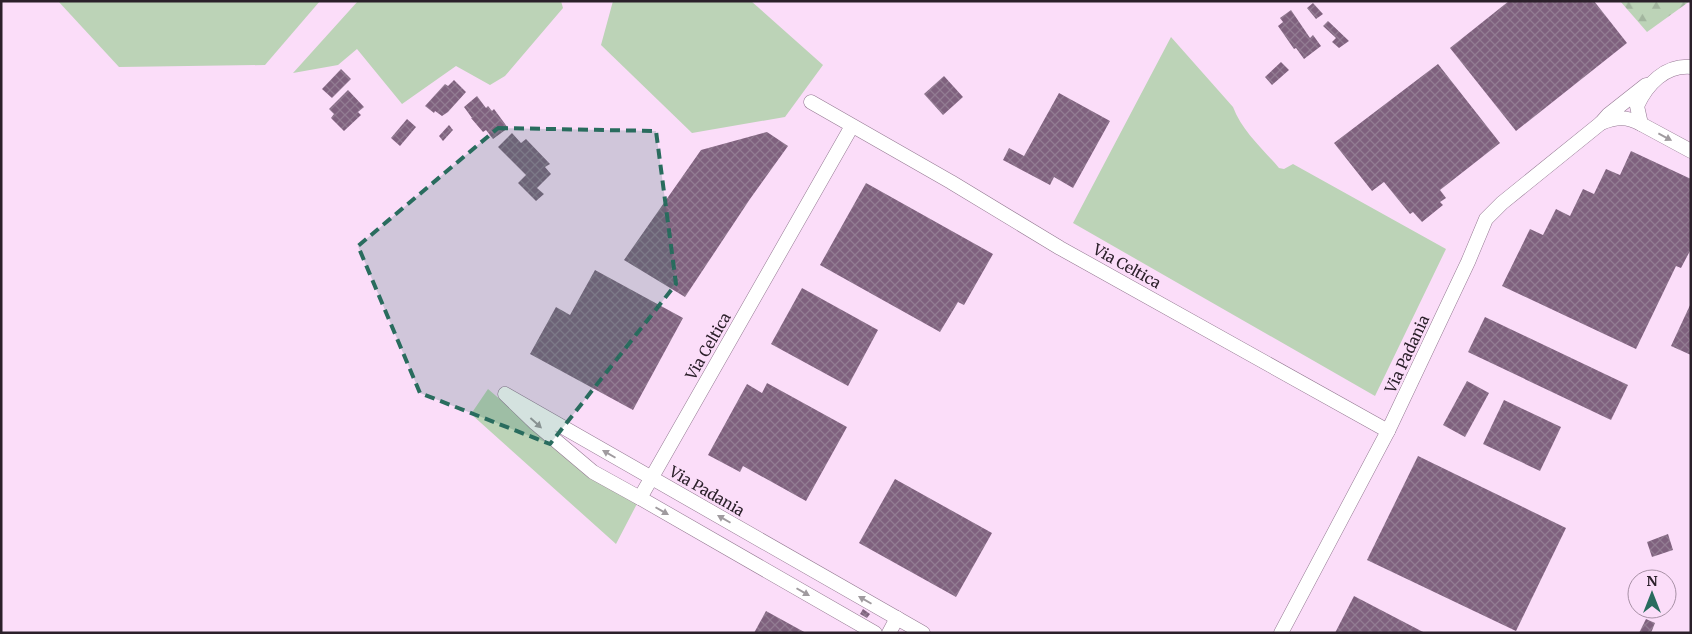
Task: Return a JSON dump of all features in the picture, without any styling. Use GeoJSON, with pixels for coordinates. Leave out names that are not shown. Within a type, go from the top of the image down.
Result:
{"type":"FeatureCollection","features":[{"type":"Feature","properties":{"kind":"street"},"geometry":{"type":"LineString","coordinates":[[1641,124],[1637,106],[1651,82],[1675,67],[1691,67]]}},
{"type":"Feature","properties":{"kind":"street","name":"Via Padania"},"geometry":{"type":"LineString","coordinates":[[1281,633],[1388,431],[1468,262],[1486,219],[1502,203],[1651,82]]}},
{"type":"Feature","properties":{"kind":"street","name":"Via Celtica"},"geometry":{"type":"LineString","coordinates":[[812,102],[1060,248],[1388,431]]}},
{"type":"Feature","properties":{"kind":"street"},"geometry":{"type":"LineString","coordinates":[[1602,123],[1612,119],[1633,119],[1691,151]]}},
{"type":"Feature","properties":{"kind":"street","name":"Via Celtica"},"geometry":{"type":"LineString","coordinates":[[651,478],[852,126]]}},
{"type":"Feature","properties":{"kind":"street"},"geometry":{"type":"LineString","coordinates":[[651,478],[502,391],[535,423],[594,472],[874,633]]}},
{"type":"Feature","properties":{"kind":"street","name":"Via Padania"},"geometry":{"type":"LineString","coordinates":[[640,498],[651,478],[923,633]]}},
{"type":"Feature","properties":{"kind":"street"},"geometry":{"type":"LineString","coordinates":[[889,633],[897,618]]}},
{"type":"Feature","properties":{"kind":"highlighted area"},"geometry":{"type":"Polygon","coordinates":[[[498,128],[656,131],[676,284],[550,444],[420,393],[358,246],[498,128]]]}},
{"type":"Feature","properties":{"kind":"green space"},"geometry":{"type":"Polygon","coordinates":[[[58,1],[320,1],[265,65],[119,67],[58,1]]]}},
{"type":"Feature","properties":{"kind":"green space"},"geometry":{"type":"Polygon","coordinates":[[[358,1],[561,1],[563,8],[505,76],[490,85],[456,66],[402,104],[357,49],[338,65],[293,73],[358,1]]]}},
{"type":"Feature","properties":{"kind":"green space"},"geometry":{"type":"Polygon","coordinates":[[[613,1],[751,1],[823,65],[785,117],[692,133],[601,45],[613,1]]]}},
{"type":"Feature","properties":{"kind":"green space"},"geometry":{"type":"Polygon","coordinates":[[[1620,1],[1690,1],[1647,32],[1620,1]]]}},
{"type":"Feature","properties":{"kind":"green space"},"geometry":{"type":"Polygon","coordinates":[[[1171,37],[1233,107],[1247,132],[1279,168],[1284,169],[1293,164],[1446,249],[1375,396],[1073,223],[1171,37]]]}},
{"type":"Feature","properties":{"kind":"green space"},"geometry":{"type":"Polygon","coordinates":[[[488,389],[582,470],[640,498],[616,544],[471,414],[488,389]]]}},
{"type":"Feature","properties":{"kind":"building"},"geometry":{"type":"Polygon","coordinates":[[[1509,1],[1594,1],[1627,43],[1516,131],[1450,48],[1509,1]]]}},
{"type":"Feature","properties":{"kind":"building"},"geometry":{"type":"Polygon","coordinates":[[[1313,3],[1323,14],[1316,19],[1307,8],[1313,3]]]}},
{"type":"Feature","properties":{"kind":"building"},"geometry":{"type":"Polygon","coordinates":[[[1291,10],[1310,38],[1313,35],[1321,46],[1304,59],[1296,48],[1294,49],[1278,26],[1283,22],[1280,18],[1291,10]]]}},
{"type":"Feature","properties":{"kind":"building"},"geometry":{"type":"Polygon","coordinates":[[[1328,21],[1349,41],[1339,48],[1332,42],[1336,38],[1323,26],[1328,21]]]}},
{"type":"Feature","properties":{"kind":"building"},"geometry":{"type":"Polygon","coordinates":[[[1281,62],[1289,70],[1272,85],[1265,77],[1281,62]]]}},
{"type":"Feature","properties":{"kind":"building"},"geometry":{"type":"Polygon","coordinates":[[[1438,64],[1500,143],[1440,190],[1446,198],[1440,202],[1443,205],[1422,222],[1413,212],[1410,214],[1384,182],[1372,191],[1334,143],[1438,64]]]}},
{"type":"Feature","properties":{"kind":"building"},"geometry":{"type":"Polygon","coordinates":[[[341,69],[351,79],[332,98],[322,89],[341,69]]]}},
{"type":"Feature","properties":{"kind":"building"},"geometry":{"type":"Polygon","coordinates":[[[944,76],[963,97],[943,115],[924,94],[944,76]]]}},
{"type":"Feature","properties":{"kind":"building"},"geometry":{"type":"Polygon","coordinates":[[[454,80],[466,92],[448,112],[442,116],[425,106],[445,84],[448,86],[454,80]]]}},
{"type":"Feature","properties":{"kind":"building"},"geometry":{"type":"Polygon","coordinates":[[[348,90],[364,107],[358,112],[361,115],[344,131],[331,118],[334,114],[329,109],[348,90]]]}},
{"type":"Feature","properties":{"kind":"building"},"geometry":{"type":"Polygon","coordinates":[[[1059,93],[1110,121],[1073,188],[1054,177],[1050,185],[1003,160],[1009,148],[1024,156],[1059,93]]]}},
{"type":"Feature","properties":{"kind":"building"},"geometry":{"type":"Polygon","coordinates":[[[477,96],[486,108],[488,106],[492,111],[494,109],[508,128],[493,139],[486,130],[483,132],[464,107],[477,96]]]}},
{"type":"Feature","properties":{"kind":"building"},"geometry":{"type":"Polygon","coordinates":[[[407,119],[416,127],[400,146],[391,138],[407,119]]]}},
{"type":"Feature","properties":{"kind":"building"},"geometry":{"type":"Polygon","coordinates":[[[449,125],[453,130],[443,141],[439,136],[449,125]]]}},
{"type":"Feature","properties":{"kind":"building"},"geometry":{"type":"Polygon","coordinates":[[[767,132],[788,146],[750,199],[685,297],[624,260],[701,150],[767,132]]]}},
{"type":"Feature","properties":{"kind":"building"},"geometry":{"type":"Polygon","coordinates":[[[512,133],[521,143],[526,139],[550,164],[545,167],[551,174],[537,188],[544,194],[536,201],[518,183],[526,175],[498,147],[512,133]]]}},
{"type":"Feature","properties":{"kind":"building"},"geometry":{"type":"Polygon","coordinates":[[[1631,151],[1691,179],[1691,249],[1681,268],[1676,266],[1636,349],[1502,286],[1530,229],[1543,235],[1556,209],[1570,216],[1583,189],[1594,194],[1606,169],[1620,175],[1631,151]]]}},
{"type":"Feature","properties":{"kind":"building"},"geometry":{"type":"Polygon","coordinates":[[[866,183],[993,254],[964,305],[958,302],[940,332],[820,265],[866,183]]]}},
{"type":"Feature","properties":{"kind":"building"},"geometry":{"type":"Polygon","coordinates":[[[595,270],[683,318],[633,410],[530,354],[556,307],[570,315],[595,270]]]}},
{"type":"Feature","properties":{"kind":"building"},"geometry":{"type":"Polygon","coordinates":[[[802,288],[878,330],[848,386],[771,344],[802,288]]]}},
{"type":"Feature","properties":{"kind":"building"},"geometry":{"type":"Polygon","coordinates":[[[1691,303],[1691,355],[1671,346],[1691,303]]]}},
{"type":"Feature","properties":{"kind":"building"},"geometry":{"type":"Polygon","coordinates":[[[1485,317],[1628,385],[1611,420],[1468,352],[1485,317]]]}},
{"type":"Feature","properties":{"kind":"building"},"geometry":{"type":"Polygon","coordinates":[[[1467,381],[1489,393],[1465,437],[1443,425],[1467,381]]]}},
{"type":"Feature","properties":{"kind":"building"},"geometry":{"type":"Polygon","coordinates":[[[767,383],[847,427],[806,501],[743,466],[740,472],[708,455],[747,384],[762,393],[767,383]]]}},
{"type":"Feature","properties":{"kind":"building"},"geometry":{"type":"Polygon","coordinates":[[[1504,400],[1561,427],[1540,471],[1483,444],[1504,400]]]}},
{"type":"Feature","properties":{"kind":"building"},"geometry":{"type":"Polygon","coordinates":[[[1418,456],[1566,528],[1516,631],[1367,560],[1418,456]]]}},
{"type":"Feature","properties":{"kind":"building"},"geometry":{"type":"Polygon","coordinates":[[[895,479],[992,533],[956,597],[859,543],[895,479]]]}},
{"type":"Feature","properties":{"kind":"building"},"geometry":{"type":"Polygon","coordinates":[[[1668,534],[1673,550],[1652,557],[1647,542],[1668,534]]]}},
{"type":"Feature","properties":{"kind":"building"},"geometry":{"type":"Polygon","coordinates":[[[1354,596],[1425,633],[1335,633],[1354,596]]]}},
{"type":"Feature","properties":{"kind":"building"},"geometry":{"type":"Polygon","coordinates":[[[863,609],[870,614],[867,618],[860,614],[863,609]]]}},
{"type":"Feature","properties":{"kind":"building"},"geometry":{"type":"Polygon","coordinates":[[[766,611],[806,633],[754,633],[766,611]]]}},
{"type":"Feature","properties":{"kind":"building"},"geometry":{"type":"Polygon","coordinates":[[[1646,619],[1655,623],[1651,633],[1639,633],[1646,619]]]}}]}
